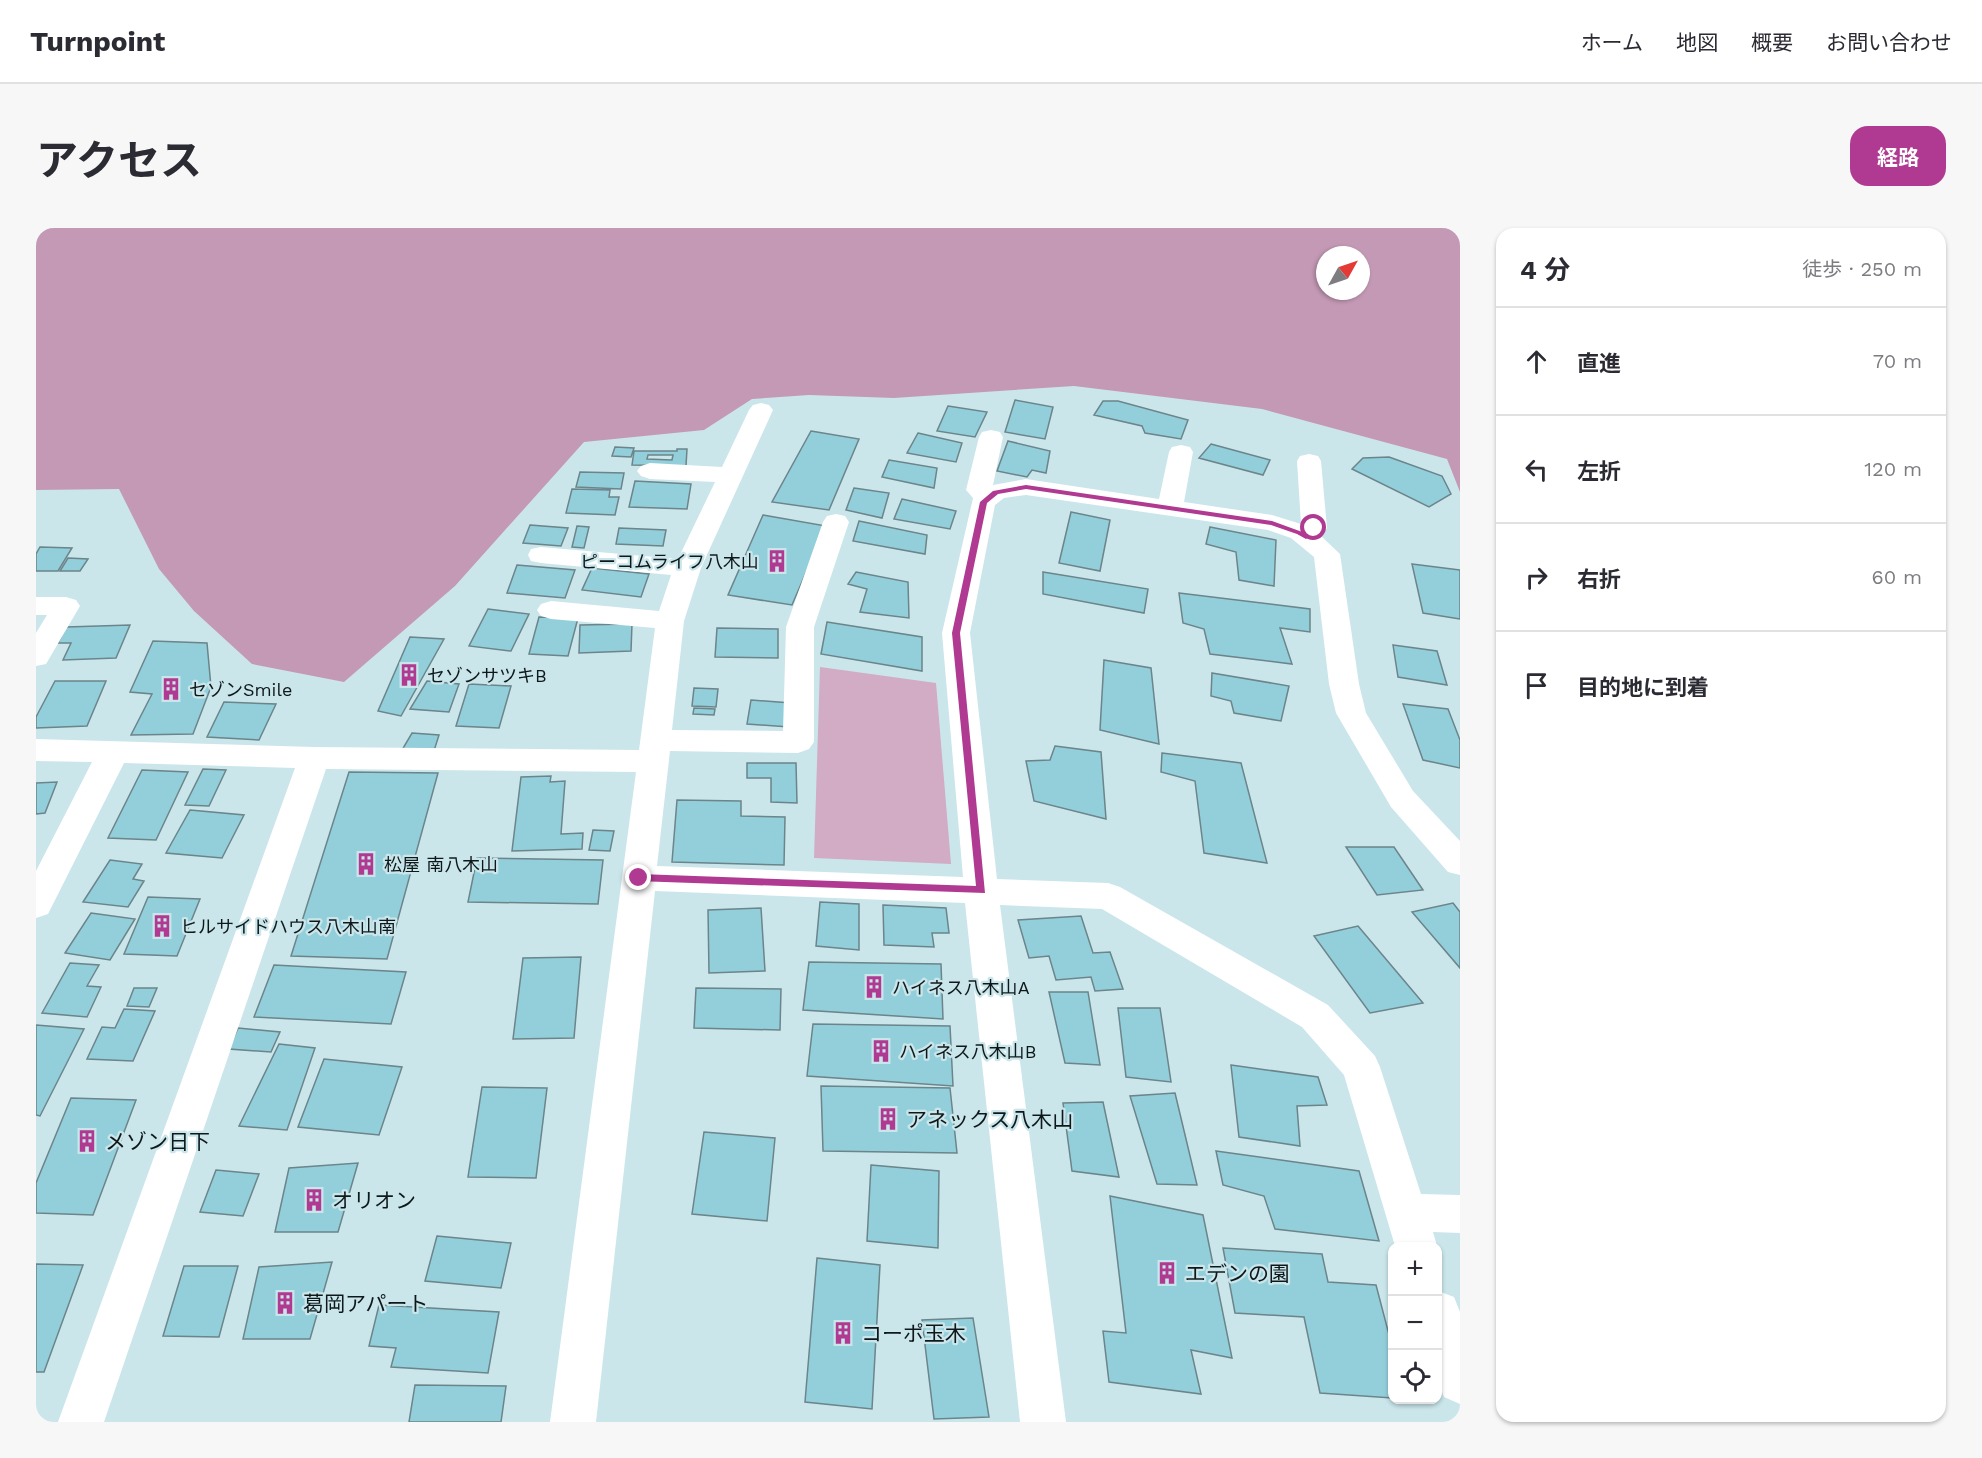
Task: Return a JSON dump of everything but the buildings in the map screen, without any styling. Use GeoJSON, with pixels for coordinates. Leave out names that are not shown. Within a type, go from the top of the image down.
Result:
{"type":"FeatureCollection","features":[{"type":"Feature","properties":{"kind":"street"},"geometry":{"type":"LineString","coordinates":[[573,1422],[670,621],[687,568],[761,410]]}},
{"type":"Feature","properties":{"kind":"street"},"geometry":{"type":"LineString","coordinates":[[988,499],[979,490],[991,437]]}},
{"type":"Feature","properties":{"kind":"street"},"geometry":{"type":"LineString","coordinates":[[1170,508],[1181,452]]}},
{"type":"Feature","properties":{"kind":"street"},"geometry":{"type":"LineString","coordinates":[[1306,537],[1314,528],[1309,461]]}},
{"type":"Feature","properties":{"kind":"street"},"geometry":{"type":"LineString","coordinates":[[650,471],[730,475]]}},
{"type":"Feature","properties":{"kind":"street"},"geometry":{"type":"LineString","coordinates":[[1043,1422],[981,890],[956,633],[983,502],[996,492],[1026,487],[1272,523],[1300,532],[1327,554],[1344,684],[1351,713],[1402,799],[1457,853]]}},
{"type":"Feature","properties":{"kind":"street"},"geometry":{"type":"LineString","coordinates":[[36,750],[314,758],[654,750],[798,742],[800,627],[836,522]]}},
{"type":"Feature","properties":{"kind":"street"},"geometry":{"type":"LineString","coordinates":[[541,555],[687,568]]}},
{"type":"Feature","properties":{"kind":"street"},"geometry":{"type":"LineString","coordinates":[[36,606],[66,606],[36,657]]}},
{"type":"Feature","properties":{"kind":"street"},"geometry":{"type":"LineString","coordinates":[[551,610],[670,621]]}},
{"type":"Feature","properties":{"kind":"street"},"geometry":{"type":"LineString","coordinates":[[36,905],[113,753]]}},
{"type":"Feature","properties":{"kind":"street"},"geometry":{"type":"LineString","coordinates":[[81,1422],[314,758]]}},
{"type":"Feature","properties":{"kind":"street"},"geometry":{"type":"LineString","coordinates":[[639,878],[1108,896],[1315,1016],[1361,1067],[1411,1230],[1460,1214]]}},
{"type":"Feature","properties":{"kind":"street"},"geometry":{"type":"LineString","coordinates":[[1442,1327],[1460,1381]]}},
{"type":"Feature","properties":{"kind":"shaded area"},"geometry":{"type":"Polygon","coordinates":[[[36,228],[1460,228],[1460,492],[1447,459],[1262,409],[1074,386],[894,398],[809,395],[752,399],[704,430],[584,442],[455,586],[344,682],[252,664],[194,611],[159,569],[119,489],[36,490],[36,228]]]}},
{"type":"Feature","properties":{"kind":"shaded area"},"geometry":{"type":"Polygon","coordinates":[[[820,667],[936,683],[951,864],[814,858],[820,667]]]}},
{"type":"Feature","properties":{"kind":"place","name":"ピーコムライフ八木山"},"geometry":{"type":"Point","coordinates":[777,561]}},
{"type":"Feature","properties":{"kind":"place","name":"セゾンサツキB"},"geometry":{"type":"Point","coordinates":[409,675]}},
{"type":"Feature","properties":{"kind":"place","name":"セゾンSmile"},"geometry":{"type":"Point","coordinates":[171,689]}},
{"type":"Feature","properties":{"kind":"place","name":"松屋 南八木山"},"geometry":{"type":"Point","coordinates":[366,864]}},
{"type":"Feature","properties":{"kind":"place","name":"ヒルサイドハウス八木山南"},"geometry":{"type":"Point","coordinates":[162,926]}},
{"type":"Feature","properties":{"kind":"place","name":"ハイネス八木山A"},"geometry":{"type":"Point","coordinates":[874,987]}},
{"type":"Feature","properties":{"kind":"place","name":"ハイネス八木山B"},"geometry":{"type":"Point","coordinates":[881,1051]}},
{"type":"Feature","properties":{"kind":"place","name":"アネックス八木山"},"geometry":{"type":"Point","coordinates":[888,1119]}},
{"type":"Feature","properties":{"kind":"place","name":"メゾン日下"},"geometry":{"type":"Point","coordinates":[87,1141]}},
{"type":"Feature","properties":{"kind":"place","name":"オリオン"},"geometry":{"type":"Point","coordinates":[314,1200]}},
{"type":"Feature","properties":{"kind":"place","name":"エデンの園"},"geometry":{"type":"Point","coordinates":[1167,1273]}},
{"type":"Feature","properties":{"kind":"place","name":"葛岡アパート"},"geometry":{"type":"Point","coordinates":[285,1303]}},
{"type":"Feature","properties":{"kind":"place","name":"コーポ玉木"},"geometry":{"type":"Point","coordinates":[843,1333]}},
{"type":"Feature","properties":{"kind":"route"},"geometry":{"type":"LineString","coordinates":[[639,878],[981,890],[956,633],[983,502],[996,492],[1026,487],[1272,523],[1300,532],[1306,537],[1314,528]]}}]}
